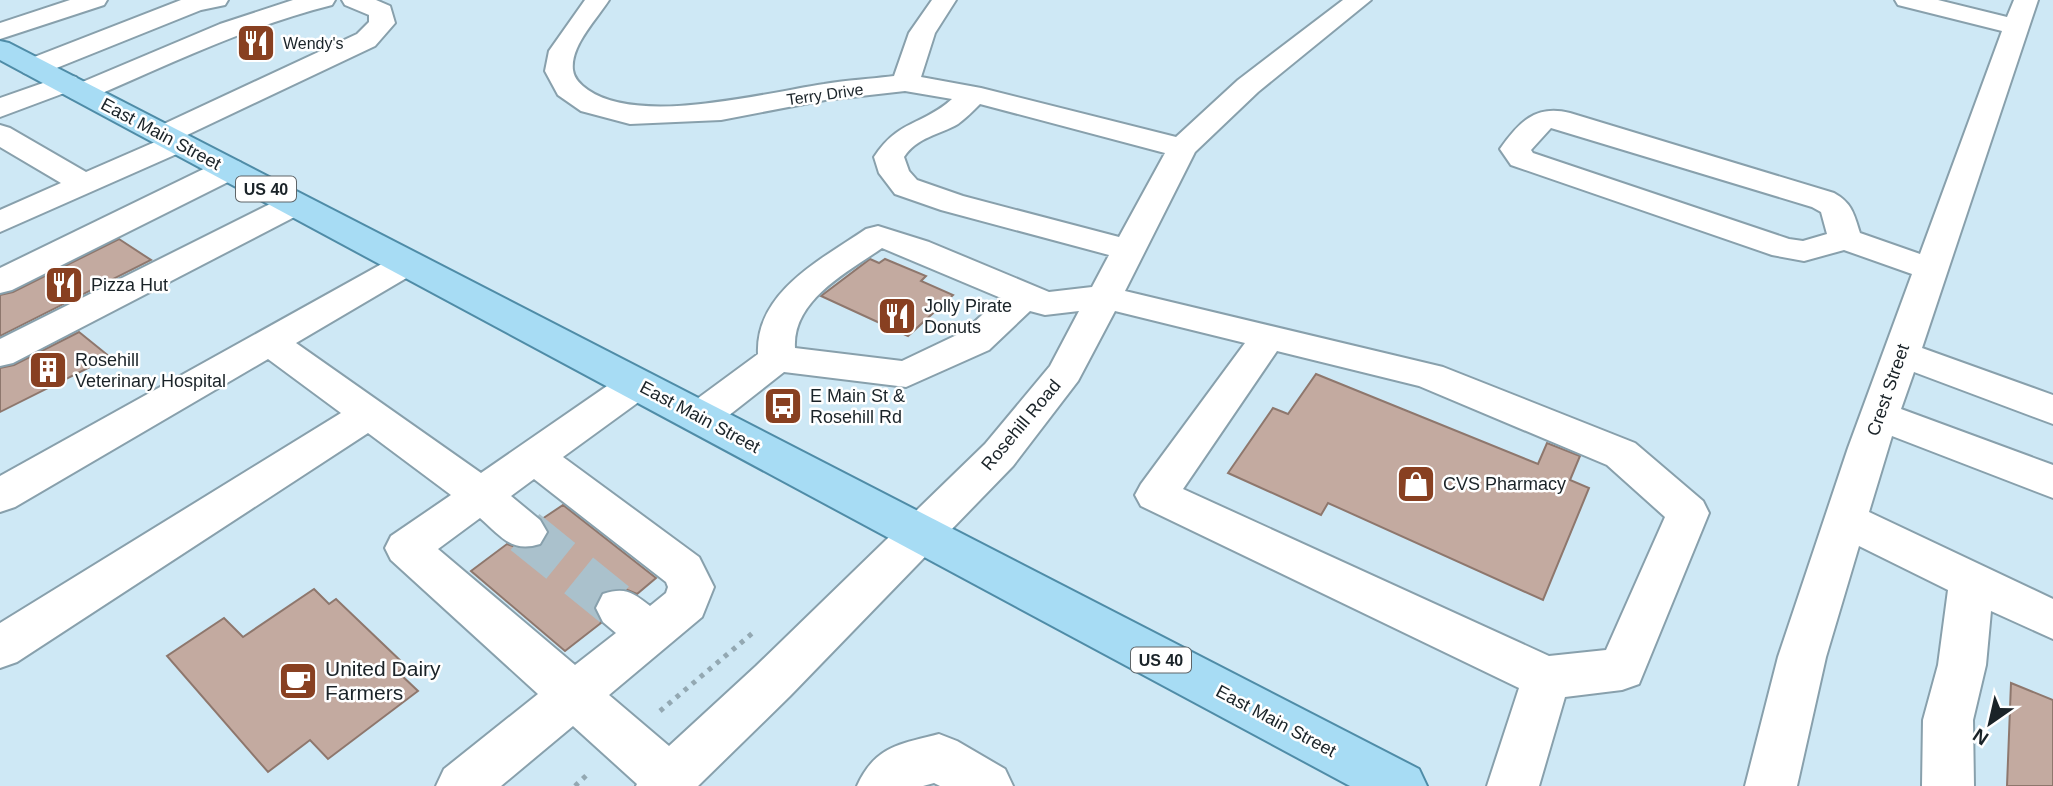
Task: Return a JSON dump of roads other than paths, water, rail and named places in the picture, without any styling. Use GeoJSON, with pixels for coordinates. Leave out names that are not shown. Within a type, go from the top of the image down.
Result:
{"type":"FeatureCollection","features":[{"type":"Feature","properties":{"kind":"main road","name":"East Main Street"},"geometry":{"type":"LineString","coordinates":[[0,49],[1401,786]]}},
{"type":"Feature","properties":{"kind":"street"},"geometry":{"type":"LineString","coordinates":[[0,31],[95,0]]}},
{"type":"Feature","properties":{"kind":"street"},"geometry":{"type":"LineString","coordinates":[[34,67],[196,3],[218,0],[264,16]]}},
{"type":"Feature","properties":{"kind":"street"},"geometry":{"type":"LineString","coordinates":[[0,108],[74,88],[157,59],[264,16],[323,0]]}},
{"type":"Feature","properties":{"kind":"street"},"geometry":{"type":"LineString","coordinates":[[0,222],[84,184],[261,89],[366,40],[382,23],[381,11],[354,0]]}},
{"type":"Feature","properties":{"kind":"street","name":"Terry Drive"},"geometry":{"type":"LineString","coordinates":[[597,0],[562,51],[559,71],[568,89],[591,105],[630,115],[721,111],[825,92],[905,83],[974,95],[1182,148]]}},
{"type":"Feature","properties":{"kind":"street"},"geometry":{"type":"LineString","coordinates":[[905,83],[922,33],[944,0]]}},
{"type":"Feature","properties":{"kind":"street","name":"Rosehill Road"},"geometry":{"type":"LineString","coordinates":[[666,783],[773,681],[999,455],[1036,411],[1065,372],[1182,148],[1232,100],[1359,0]]}},
{"type":"Feature","properties":{"kind":"street"},"geometry":{"type":"LineString","coordinates":[[1907,0],[2022,13]]}},
{"type":"Feature","properties":{"kind":"street","name":"Crest Street"},"geometry":{"type":"LineString","coordinates":[[1770,786],[1802,657],[1845,520],[1879,416],[2022,13]]}},
{"type":"Feature","properties":{"kind":"street"},"geometry":{"type":"LineString","coordinates":[[110,37],[157,59]]}},
{"type":"Feature","properties":{"kind":"street"},"geometry":{"type":"LineString","coordinates":[[974,95],[944,120],[917,129],[897,144],[889,157],[894,173],[906,187],[952,203],[1130,250]]}},
{"type":"Feature","properties":{"kind":"street"},"geometry":{"type":"LineString","coordinates":[[1845,239],[1836,207],[1823,200],[1560,119],[1543,119],[1514,149],[1522,159],[1784,247],[1804,251],[1845,239],[1931,269]]}},
{"type":"Feature","properties":{"kind":"street"},"geometry":{"type":"LineString","coordinates":[[0,134],[84,184]]}},
{"type":"Feature","properties":{"kind":"street"},"geometry":{"type":"LineString","coordinates":[[0,282],[229,169]]}},
{"type":"Feature","properties":{"kind":"street"},"geometry":{"type":"LineString","coordinates":[[0,186],[32,207]]}},
{"type":"Feature","properties":{"kind":"street"},"geometry":{"type":"LineString","coordinates":[[0,354],[295,204]]}},
{"type":"Feature","properties":{"kind":"street"},"geometry":{"type":"LineString","coordinates":[[777,359],[777,332],[787,310],[807,287],[878,236],[917,249],[1045,304],[1105,297],[1269,336],[1430,376],[1621,454],[1689,513],[1622,669],[1546,678],[1156,495],[1269,336]]}},
{"type":"Feature","properties":{"kind":"street"},"geometry":{"type":"LineString","coordinates":[[0,496],[408,263]]}},
{"type":"Feature","properties":{"kind":"street"},"geometry":{"type":"LineString","coordinates":[[701,417],[777,359],[906,374],[976,341],[1025,296]]}},
{"type":"Feature","properties":{"kind":"street"},"geometry":{"type":"LineString","coordinates":[[271,343],[481,495],[525,532]]}},
{"type":"Feature","properties":{"kind":"street"},"geometry":{"type":"LineString","coordinates":[[1901,354],[2053,410]]}},
{"type":"Feature","properties":{"kind":"street"},"geometry":{"type":"LineString","coordinates":[[637,384],[407,548],[625,740],[666,783]]}},
{"type":"Feature","properties":{"kind":"street"},"geometry":{"type":"LineString","coordinates":[[0,648],[369,414]]}},
{"type":"Feature","properties":{"kind":"street"},"geometry":{"type":"LineString","coordinates":[[1879,416],[2053,482]]}},
{"type":"Feature","properties":{"kind":"street"},"geometry":{"type":"LineString","coordinates":[[462,786],[574,695],[634,621],[686,604],[691,587],[683,570],[534,457]]}},
{"type":"Feature","properties":{"kind":"street"},"geometry":{"type":"LineString","coordinates":[[1845,520],[2053,620]]}},
{"type":"Feature","properties":{"kind":"street"},"geometry":{"type":"LineString","coordinates":[[1948,786],[1948,720],[1962,665],[1972,581]]}},
{"type":"Feature","properties":{"kind":"street"},"geometry":{"type":"LineString","coordinates":[[1513,786],[1546,678]]}},
{"type":"Feature","properties":{"kind":"street"},"geometry":{"type":"LineString","coordinates":[[883,786],[900,768],[939,758],[987,786]]}},
{"type":"Feature","properties":{"kind":"tunnel"},"geometry":{"type":"LineString","coordinates":[[525,532],[619,608]]}},
{"type":"Feature","properties":{"kind":"place","name":"Wendy's"},"geometry":{"type":"Point","coordinates":[256,43]}},
{"type":"Feature","properties":{"kind":"place","name":"Pizza Hut"},"geometry":{"type":"Point","coordinates":[64,285]}},
{"type":"Feature","properties":{"kind":"place","name":"Jolly Pirate Donuts"},"geometry":{"type":"Point","coordinates":[897,316]}},
{"type":"Feature","properties":{"kind":"place","name":"Rosehill Veterinary Hospital"},"geometry":{"type":"Point","coordinates":[48,370]}},
{"type":"Feature","properties":{"kind":"place","name":"E Main St & Rosehill Rd"},"geometry":{"type":"Point","coordinates":[783,406]}},
{"type":"Feature","properties":{"kind":"place","name":"CVS Pharmacy"},"geometry":{"type":"Point","coordinates":[1416,484]}},
{"type":"Feature","properties":{"kind":"place","name":"United Dairy Farmers"},"geometry":{"type":"Point","coordinates":[298,681]}}]}
